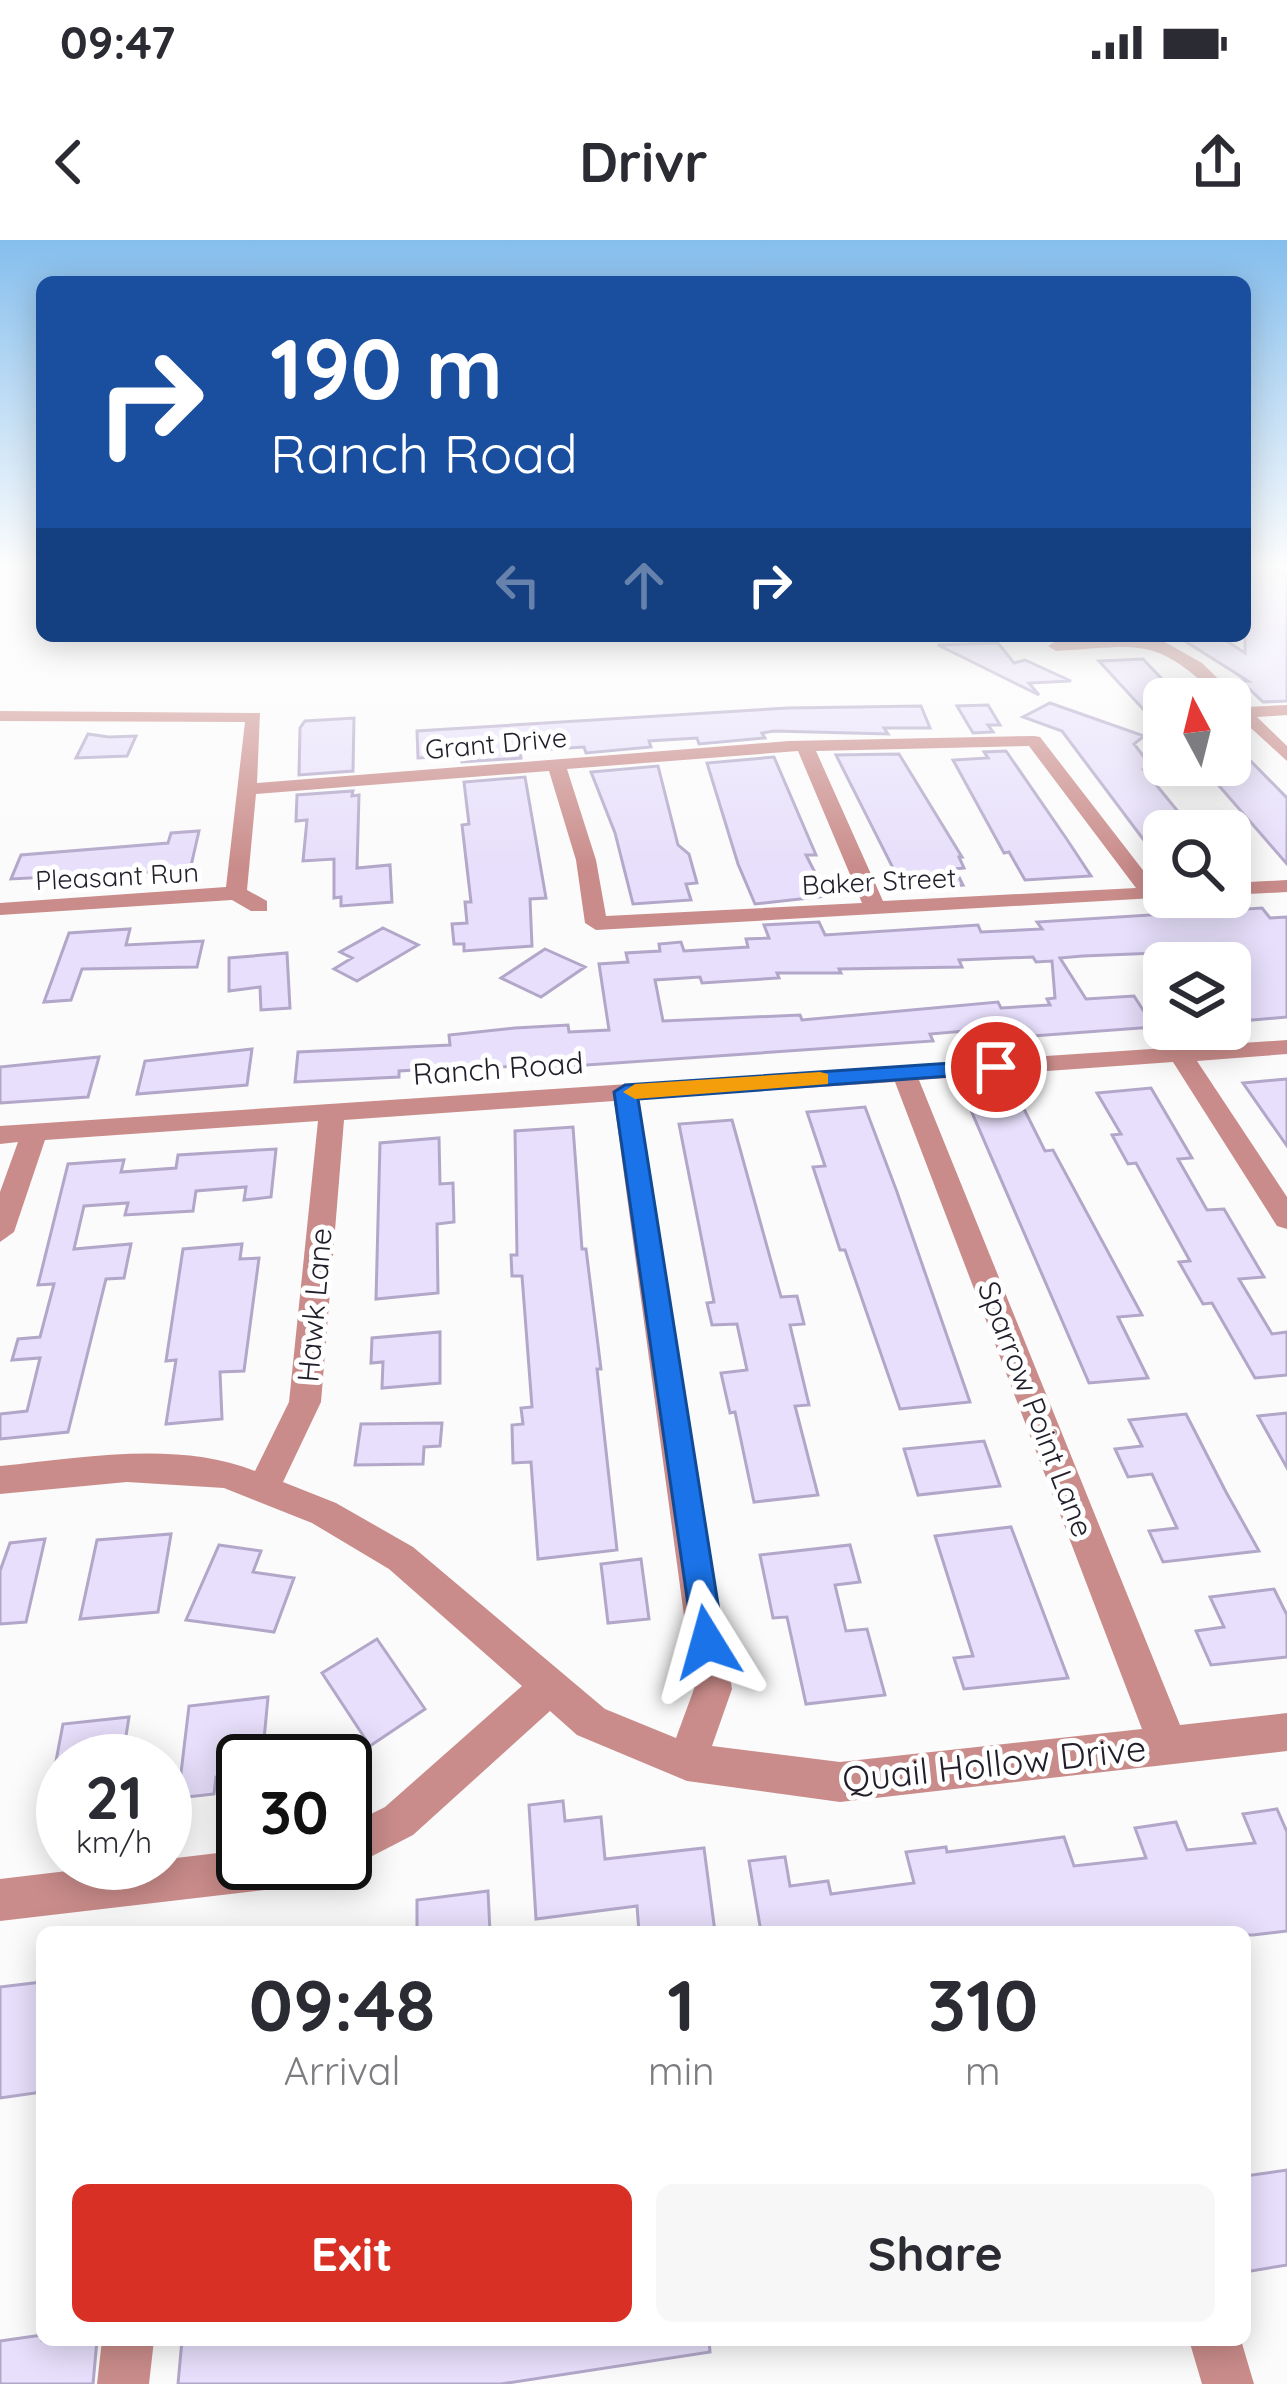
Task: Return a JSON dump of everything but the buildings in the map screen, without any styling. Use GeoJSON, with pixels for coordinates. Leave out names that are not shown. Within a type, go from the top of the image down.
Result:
{"type":"FeatureCollection","features":[{"type":"Feature","properties":{"kind":"street"},"geometry":{"type":"LineString","coordinates":[[1251,705],[1287,710]]}},
{"type":"Feature","properties":{"kind":"street"},"geometry":{"type":"LineString","coordinates":[[0,716],[254,717],[236,893],[259,906]]}},
{"type":"Feature","properties":{"kind":"street"},"geometry":{"type":"LineString","coordinates":[[1251,720],[1287,756]]}},
{"type":"Feature","properties":{"kind":"street","name":"Grant Drive"},"geometry":{"type":"LineString","coordinates":[[250,790],[805,746],[1034,741],[1143,876]]}},
{"type":"Feature","properties":{"kind":"street"},"geometry":{"type":"LineString","coordinates":[[805,746],[874,908]]}},
{"type":"Feature","properties":{"kind":"street","name":"Baker Street"},"geometry":{"type":"LineString","coordinates":[[557,766],[586,860],[596,923],[1143,894]]}},
{"type":"Feature","properties":{"kind":"street"},"geometry":{"type":"LineString","coordinates":[[1251,888],[1287,886]]}},
{"type":"Feature","properties":{"kind":"street","name":"Pleasant Run"},"geometry":{"type":"LineString","coordinates":[[0,909],[236,893]]}},
{"type":"Feature","properties":{"kind":"street","name":"Ranch Road"},"geometry":{"type":"LineString","coordinates":[[0,1135],[1287,1047]]}},
{"type":"Feature","properties":{"kind":"street"},"geometry":{"type":"LineString","coordinates":[[1180,1054],[1287,1219]]}},
{"type":"Feature","properties":{"kind":"street","name":"Sparrow Point Lane"},"geometry":{"type":"LineString","coordinates":[[904,1073],[1168,1745]]}},
{"type":"Feature","properties":{"kind":"street"},"geometry":{"type":"LineString","coordinates":[[625,1092],[713,1689],[687,1762]]}},
{"type":"Feature","properties":{"kind":"street","name":"Hawk Lane"},"geometry":{"type":"LineString","coordinates":[[263,1489],[305,1402],[332,1112]]}},
{"type":"Feature","properties":{"kind":"street"},"geometry":{"type":"LineString","coordinates":[[0,1232],[34,1132]]}},
{"type":"Feature","properties":{"kind":"street","name":"Quail Hollow Drive"},"geometry":{"type":"LineString","coordinates":[[0,1480],[127,1468],[226,1474],[324,1513],[401,1558],[591,1722],[687,1762],[840,1782],[1287,1732]]}},
{"type":"Feature","properties":{"kind":"street"},"geometry":{"type":"LineString","coordinates":[[372,1835],[399,1821],[548,1688]]}},
{"type":"Feature","properties":{"kind":"street"},"geometry":{"type":"LineString","coordinates":[[0,1900],[216,1875]]}},
{"type":"Feature","properties":{"kind":"street"},"geometry":{"type":"LineString","coordinates":[[123,2384],[127,2346]]}},
{"type":"Feature","properties":{"kind":"street"},"geometry":{"type":"LineString","coordinates":[[1217,2346],[1228,2384]]}},
{"type":"Feature","properties":{"kind":"slow traffic"},"geometry":{"type":"LineString","coordinates":[[635,1092],[820,1079]]}},
{"type":"Feature","properties":{"kind":"route"},"geometry":{"type":"LineString","coordinates":[[707,1642],[625,1092],[996,1067]]}}]}
